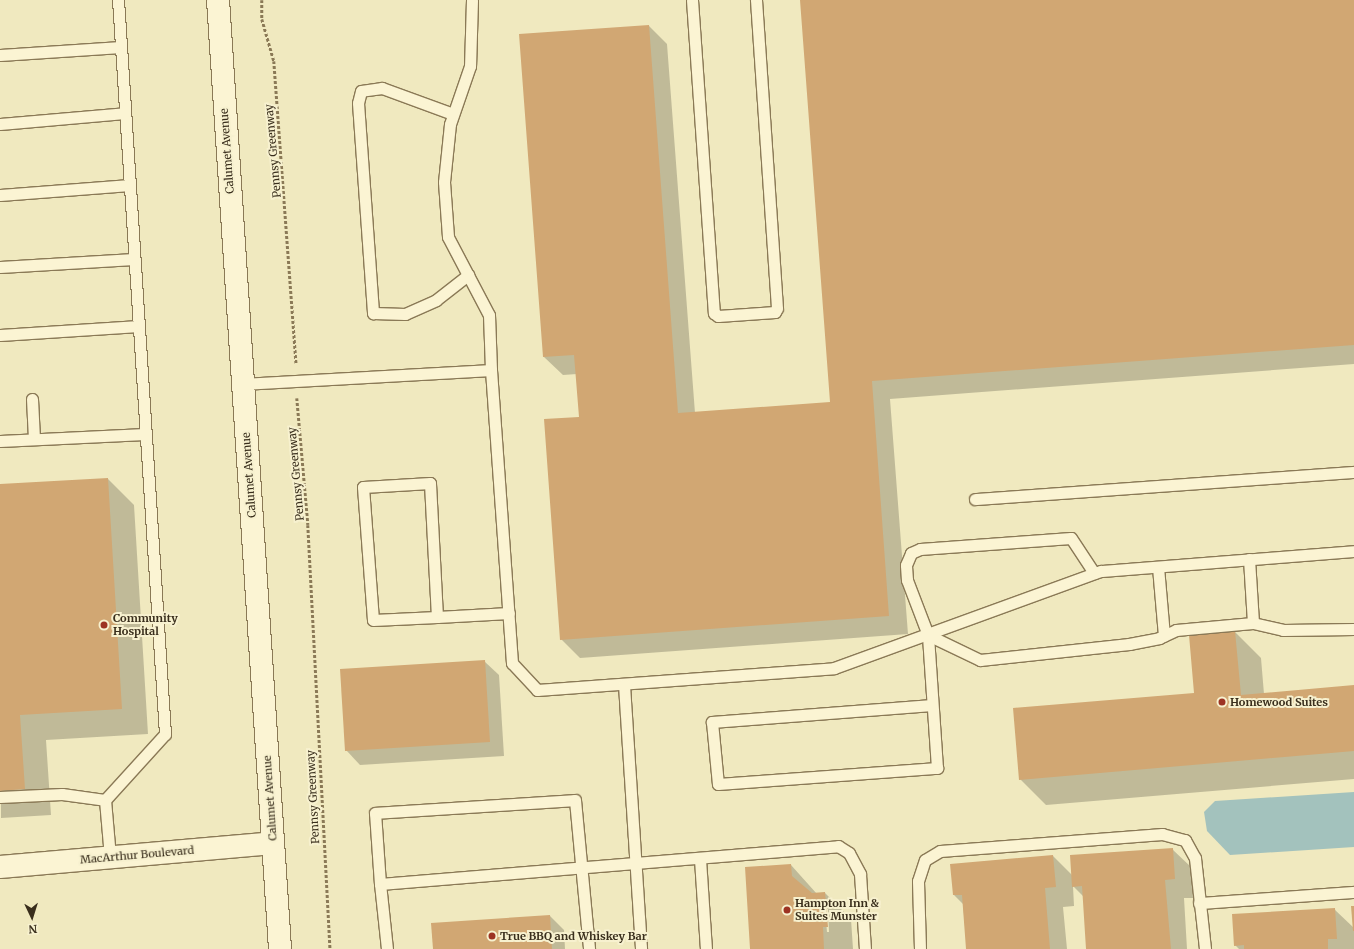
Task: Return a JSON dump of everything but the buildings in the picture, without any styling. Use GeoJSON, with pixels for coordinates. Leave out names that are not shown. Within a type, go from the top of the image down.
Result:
{"type":"FeatureCollection","features":[{"type":"Feature","properties":{"kind":"main road","name":"Calumet Avenue"},"geometry":{"type":"LineString","coordinates":[[218,0],[280,949]]}},
{"type":"Feature","properties":{"kind":"main road","name":"MacArthur Boulevard"},"geometry":{"type":"LineString","coordinates":[[0,867],[273,843]]}},
{"type":"Feature","properties":{"kind":"lane"},"geometry":{"type":"LineString","coordinates":[[110,858],[105,800],[165,734],[118,0]]}},
{"type":"Feature","properties":{"kind":"lane"},"geometry":{"type":"LineString","coordinates":[[472,0],[470,66],[453,114],[444,182],[448,237],[489,315],[491,370],[512,663],[537,690],[624,685],[834,668],[928,635],[1094,573],[1249,559],[1354,552]]}},
{"type":"Feature","properties":{"kind":"lane"},"geometry":{"type":"LineString","coordinates":[[692,0],[714,313],[718,316],[775,312],[777,308],[756,0]]}},
{"type":"Feature","properties":{"kind":"lane"},"geometry":{"type":"LineString","coordinates":[[0,55],[120,47]]}},
{"type":"Feature","properties":{"kind":"lane"},"geometry":{"type":"LineString","coordinates":[[453,114],[382,88],[361,91],[358,103],[373,313],[383,316],[405,314],[436,300],[468,275]]}},
{"type":"Feature","properties":{"kind":"lane"},"geometry":{"type":"LineString","coordinates":[[0,124],[125,113]]}},
{"type":"Feature","properties":{"kind":"lane"},"geometry":{"type":"LineString","coordinates":[[0,195],[130,185]]}},
{"type":"Feature","properties":{"kind":"lane"},"geometry":{"type":"LineString","coordinates":[[0,267],[134,259]]}},
{"type":"Feature","properties":{"kind":"lane"},"geometry":{"type":"LineString","coordinates":[[0,335],[138,326]]}},
{"type":"Feature","properties":{"kind":"lane"},"geometry":{"type":"LineString","coordinates":[[243,384],[491,370]]}},
{"type":"Feature","properties":{"kind":"lane"},"geometry":{"type":"LineString","coordinates":[[32,399],[34,440]]}},
{"type":"Feature","properties":{"kind":"lane"},"geometry":{"type":"LineString","coordinates":[[0,441],[145,434]]}},
{"type":"Feature","properties":{"kind":"lane"},"geometry":{"type":"LineString","coordinates":[[974,499],[1354,472]]}},
{"type":"Feature","properties":{"kind":"lane"},"geometry":{"type":"LineString","coordinates":[[437,617],[430,483],[363,487],[373,620],[437,617],[509,613]]}},
{"type":"Feature","properties":{"kind":"lane"},"geometry":{"type":"LineString","coordinates":[[932,705],[712,722],[718,784],[937,768],[928,635],[907,580],[906,565],[911,553],[920,549],[1071,538],[1094,573]]}},
{"type":"Feature","properties":{"kind":"lane"},"geometry":{"type":"LineString","coordinates":[[1249,559],[1252,623]]}},
{"type":"Feature","properties":{"kind":"lane"},"geometry":{"type":"LineString","coordinates":[[1158,567],[1164,636]]}},
{"type":"Feature","properties":{"kind":"lane"},"geometry":{"type":"LineString","coordinates":[[928,635],[980,660],[1129,644],[1164,636],[1176,630],[1252,623],[1283,630],[1354,629]]}},
{"type":"Feature","properties":{"kind":"lane"},"geometry":{"type":"LineString","coordinates":[[624,685],[641,949]]}},
{"type":"Feature","properties":{"kind":"lane"},"geometry":{"type":"LineString","coordinates":[[0,797],[62,794],[105,800]]}},
{"type":"Feature","properties":{"kind":"lane"},"geometry":{"type":"LineString","coordinates":[[386,949],[375,813],[575,800],[583,869],[588,949]]}},
{"type":"Feature","properties":{"kind":"lane"},"geometry":{"type":"LineString","coordinates":[[920,949],[918,881],[925,860],[940,851],[1162,834],[1185,840],[1195,858],[1205,949]]}},
{"type":"Feature","properties":{"kind":"lane"},"geometry":{"type":"LineString","coordinates":[[380,884],[583,869],[838,846],[849,853],[860,874],[865,949]]}},
{"type":"Feature","properties":{"kind":"lane"},"geometry":{"type":"LineString","coordinates":[[700,859],[706,949]]}},
{"type":"Feature","properties":{"kind":"lane"},"geometry":{"type":"LineString","coordinates":[[1199,903],[1354,892]]}},
{"type":"Feature","properties":{"kind":"path","name":"Pennsy Greenway"},"geometry":{"type":"LineString","coordinates":[[262,0],[262,19],[274,61],[283,164],[296,382],[308,525],[330,949]]}},
{"type":"Feature","properties":{"kind":"water"},"geometry":{"type":"Polygon","coordinates":[[[1354,792],[1354,847],[1230,855],[1207,831],[1204,812],[1215,801],[1354,792]]]}},
{"type":"Feature","properties":{"kind":"place","name":"Community Hospital"},"geometry":{"type":"Point","coordinates":[104,625]}},
{"type":"Feature","properties":{"kind":"place","name":"Homewood Suites"},"geometry":{"type":"Point","coordinates":[1222,702]}},
{"type":"Feature","properties":{"kind":"place","name":"Hampton Inn & Suites Munster"},"geometry":{"type":"Point","coordinates":[787,910]}},
{"type":"Feature","properties":{"kind":"place","name":"True BBQ and Whiskey Bar"},"geometry":{"type":"Point","coordinates":[492,936]}}]}
